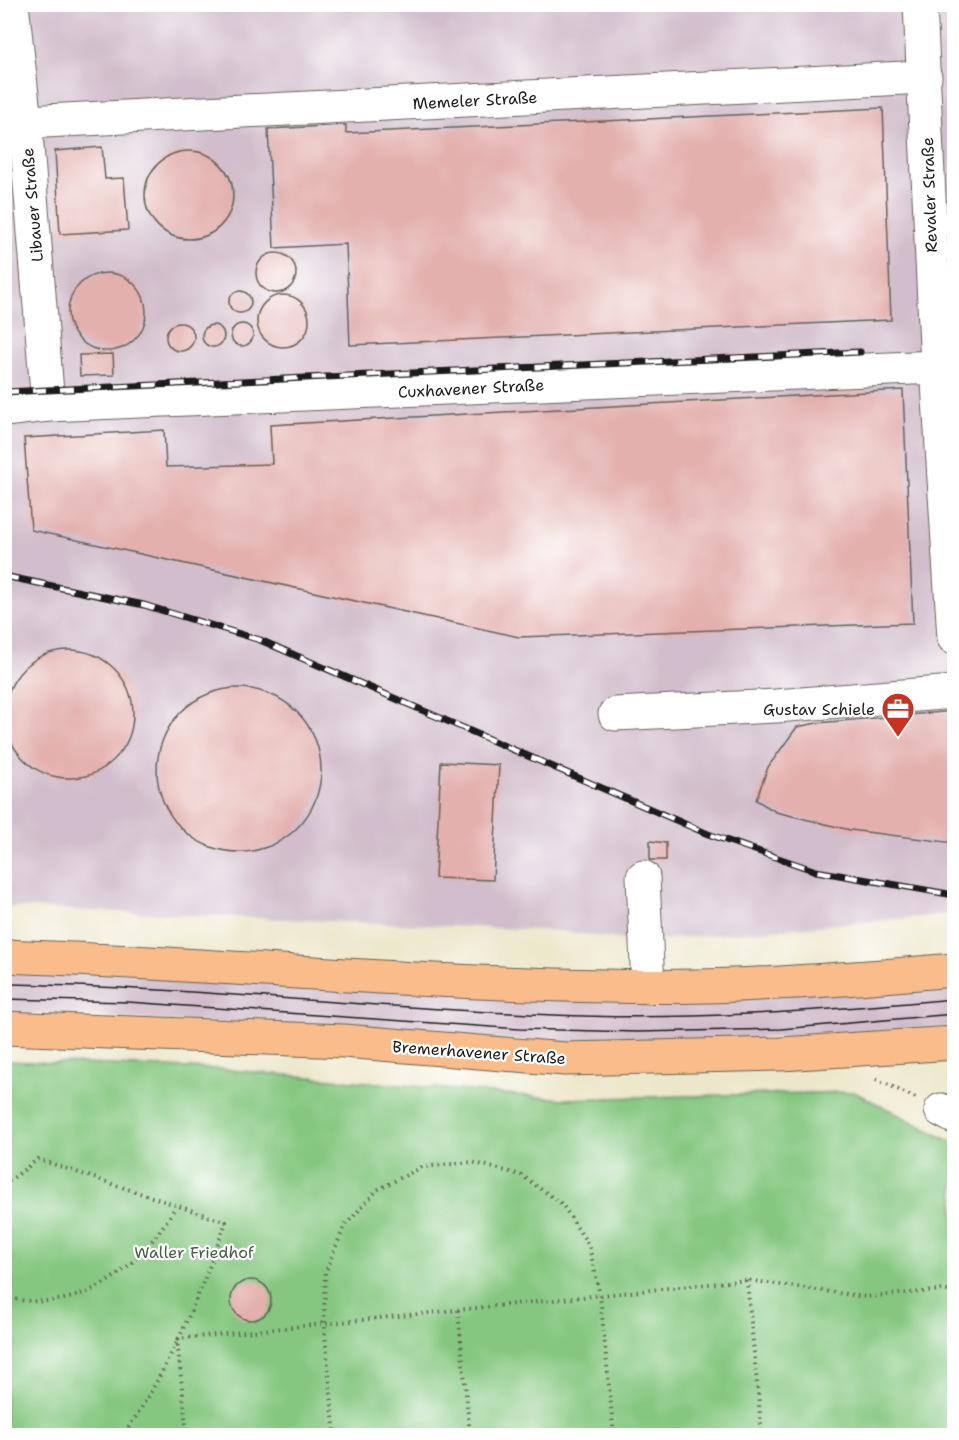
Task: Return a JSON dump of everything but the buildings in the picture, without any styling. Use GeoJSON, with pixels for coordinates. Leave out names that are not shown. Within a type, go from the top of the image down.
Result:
{"type":"FeatureCollection","features":[{"type":"Feature","properties":{"kind":"main road"},"geometry":{"type":"LineString","coordinates":[[4,956],[149,961],[477,982],[648,987],[859,978],[954,970]]}},
{"type":"Feature","properties":{"kind":"main road","name":"Bremerhavener Straße"},"geometry":{"type":"LineString","coordinates":[[4,1028],[344,1041],[565,1059],[781,1054],[954,1043]]}},
{"type":"Feature","properties":{"kind":"street","name":"Libauer Straße"},"geometry":{"type":"LineString","coordinates":[[12,4],[26,122],[48,405]]}},
{"type":"Feature","properties":{"kind":"street","name":"Revaler Straße"},"geometry":{"type":"LineString","coordinates":[[920,4],[924,77],[943,243],[937,367],[954,638]]}},
{"type":"Feature","properties":{"kind":"street","name":"Memeler Straße"},"geometry":{"type":"LineString","coordinates":[[26,122],[924,77]]}},
{"type":"Feature","properties":{"kind":"street","name":"Cuxhavener Straße"},"geometry":{"type":"LineString","coordinates":[[4,410],[48,405],[937,367]]}},
{"type":"Feature","properties":{"kind":"street"},"geometry":{"type":"LineString","coordinates":[[615,714],[776,706],[954,692]]}},
{"type":"Feature","properties":{"kind":"street"},"geometry":{"type":"LineString","coordinates":[[643,877],[648,987]]}},
{"type":"Feature","properties":{"kind":"path"},"geometry":{"type":"LineString","coordinates":[[874,1078],[948,1113]]}},
{"type":"Feature","properties":{"kind":"path"},"geometry":{"type":"LineString","coordinates":[[4,1185],[38,1159],[226,1222],[208,1274],[177,1339],[147,1401],[123,1436]]}},
{"type":"Feature","properties":{"kind":"path"},"geometry":{"type":"LineString","coordinates":[[335,1436],[324,1324],[325,1274],[344,1227],[377,1190],[422,1167],[472,1162],[521,1175],[562,1204],[589,1246],[600,1295],[614,1436]]}},
{"type":"Feature","properties":{"kind":"path"},"geometry":{"type":"LineString","coordinates":[[4,1297],[28,1303],[65,1301],[96,1290],[124,1269],[158,1237],[176,1206]]}},
{"type":"Feature","properties":{"kind":"path"},"geometry":{"type":"LineString","coordinates":[[177,1339],[747,1280],[866,1297],[944,1290],[954,1293]]}},
{"type":"Feature","properties":{"kind":"path"},"geometry":{"type":"LineString","coordinates":[[747,1280],[762,1436]]}},
{"type":"Feature","properties":{"kind":"path"},"geometry":{"type":"LineString","coordinates":[[458,1310],[470,1434]]}},
{"type":"Feature","properties":{"kind":"path"},"geometry":{"type":"LineString","coordinates":[[177,1339],[187,1436]]}},
{"type":"Feature","properties":{"kind":"path"},"geometry":{"type":"LineString","coordinates":[[457,1436],[470,1434],[518,1436]]}},
{"type":"Feature","properties":{"kind":"shaded area"},"geometry":{"type":"Polygon","coordinates":[[[5,5],[954,5],[954,914],[636,942],[561,931],[5,907],[5,5]]]}},
{"type":"Feature","properties":{"kind":"shaded area"},"geometry":{"type":"Polygon","coordinates":[[[5,970],[954,986],[954,1027],[614,1046],[5,1012],[5,970]]]}},
{"type":"Feature","properties":{"kind":"green space","name":"Waller Friedhof"},"geometry":{"type":"Polygon","coordinates":[[[5,1061],[217,1069],[563,1099],[854,1092],[954,1143],[954,1435],[5,1435],[5,1061]]]}},
{"type":"Feature","properties":{"kind":"tram line"},"geometry":{"type":"LineString","coordinates":[[4,984],[142,989],[485,1012],[604,1017],[754,1014],[954,999]]}},
{"type":"Feature","properties":{"kind":"tram line"},"geometry":{"type":"LineString","coordinates":[[4,999],[128,1002],[519,1029],[638,1032],[781,1029],[954,1014]]}},
{"type":"Feature","properties":{"kind":"railway"},"geometry":{"type":"LineString","coordinates":[[4,392],[860,352]]}},
{"type":"Feature","properties":{"kind":"railway"},"geometry":{"type":"LineString","coordinates":[[4,576],[144,605],[260,640],[708,834],[816,871],[954,895]]}},
{"type":"Feature","properties":{"kind":"place","name":"Gustav Schiele"},"geometry":{"type":"Point","coordinates":[898,738]}}]}
